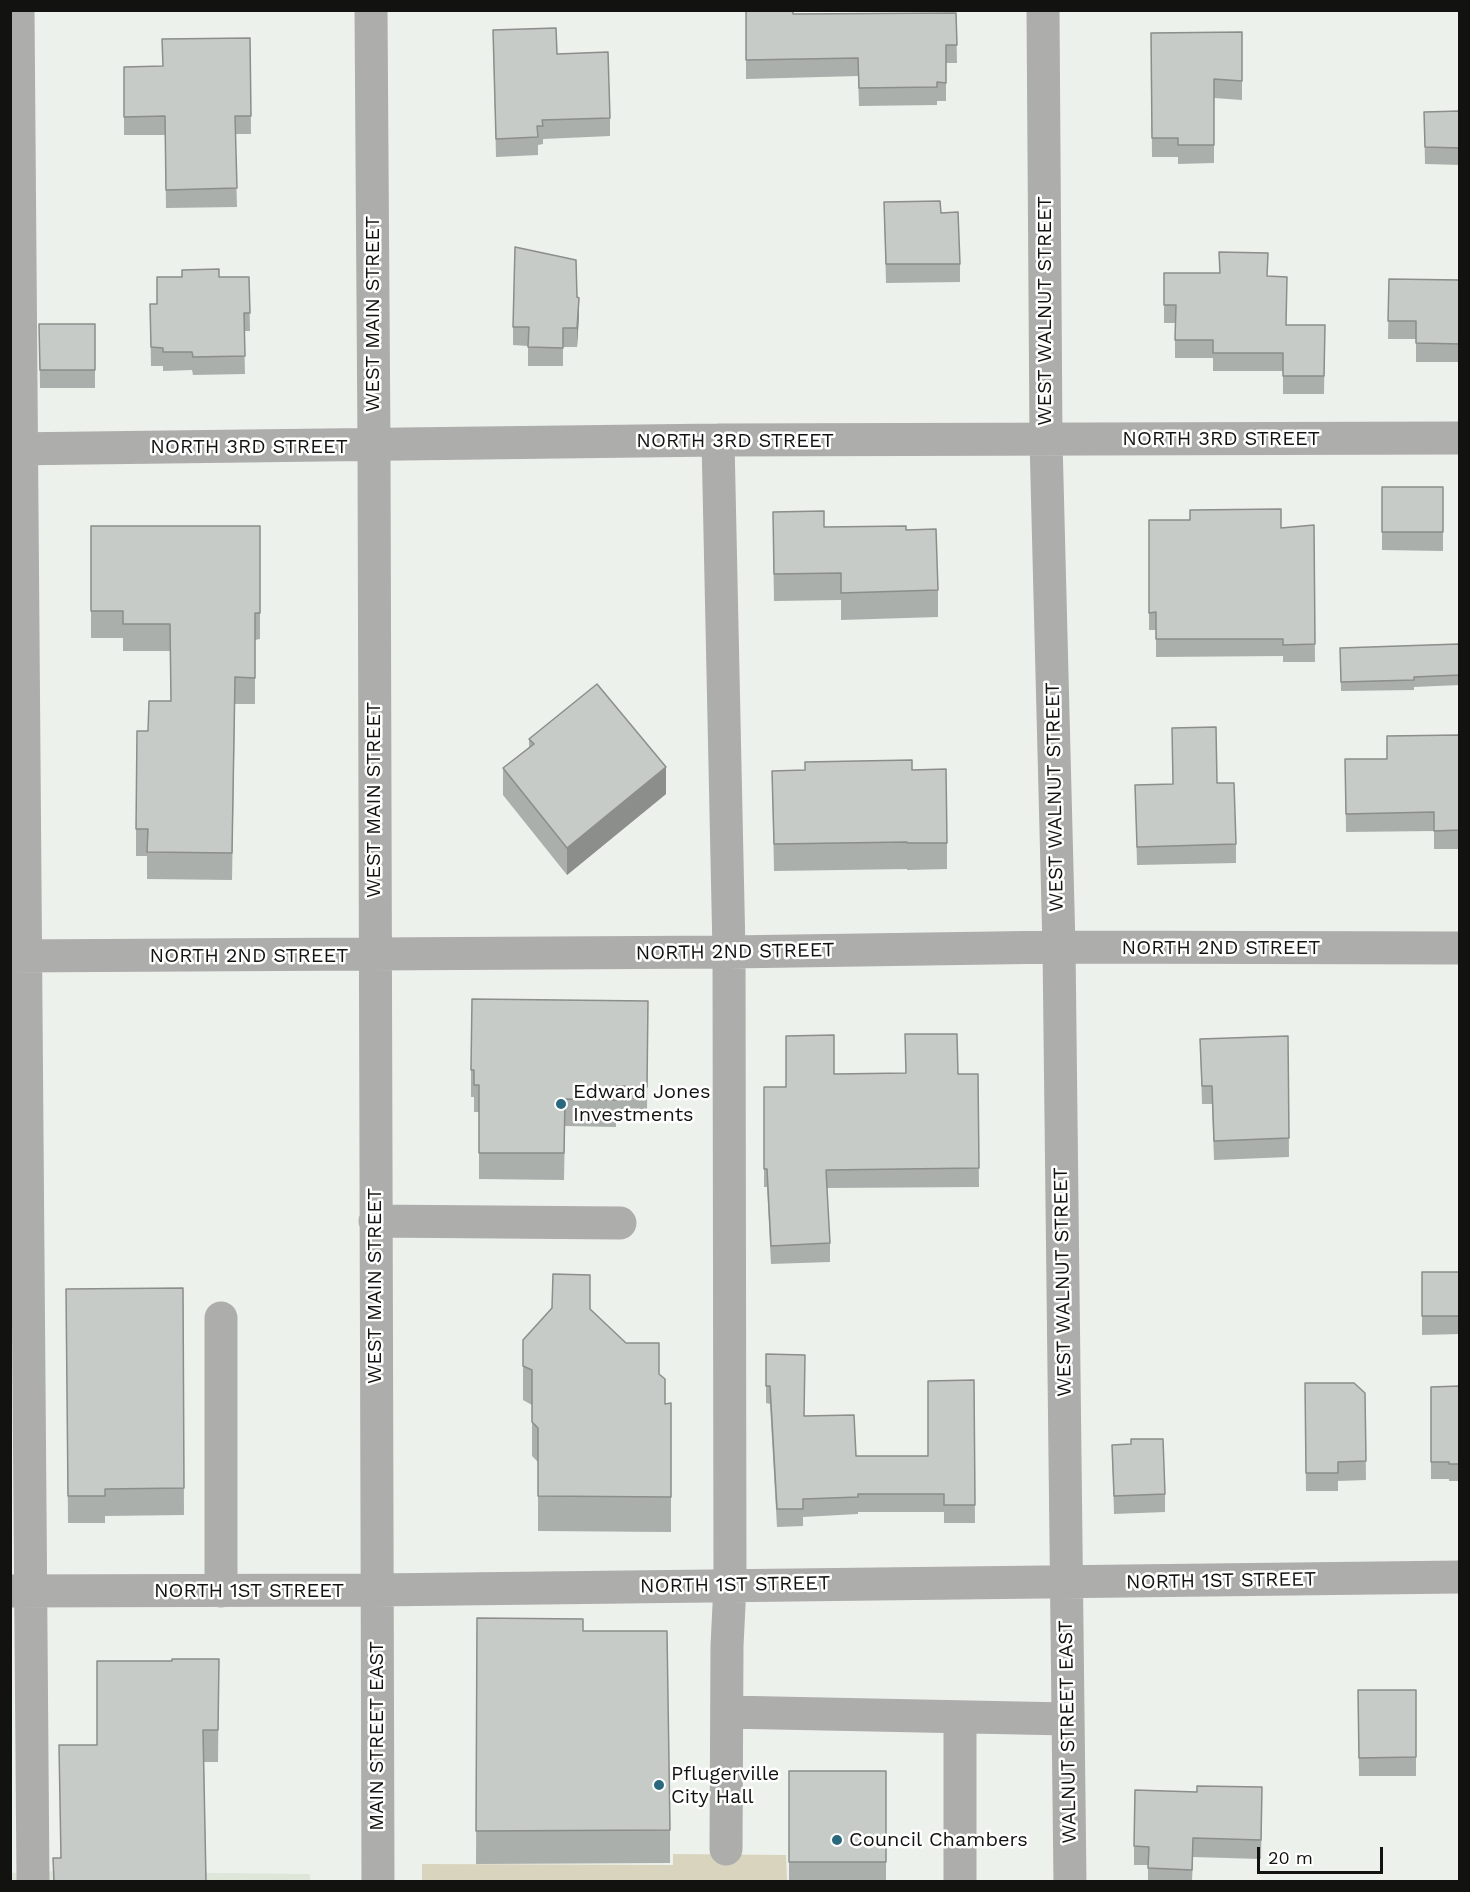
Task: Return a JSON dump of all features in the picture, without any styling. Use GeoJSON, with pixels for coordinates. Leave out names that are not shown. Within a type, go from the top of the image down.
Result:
{"type":"FeatureCollection","features":[{"type":"Feature","properties":{"kind":"street"},"geometry":{"type":"LineString","coordinates":[[18,10],[16,449],[21,1788],[33,1881]]}},
{"type":"Feature","properties":{"kind":"street","name":"WEST MAIN STREET"},"geometry":{"type":"LineString","coordinates":[[371,10],[376,1590]]}},
{"type":"Feature","properties":{"kind":"street","name":"WEST WALNUT STREET"},"geometry":{"type":"LineString","coordinates":[[1043,10],[1046,440],[1059,947],[1066,1583]]}},
{"type":"Feature","properties":{"kind":"street","name":"NORTH 3RD STREET"},"geometry":{"type":"LineString","coordinates":[[16,449],[718,440],[1460,438]]}},
{"type":"Feature","properties":{"kind":"street"},"geometry":{"type":"LineString","coordinates":[[718,440],[729,952],[729,1585],[726,1849]]}},
{"type":"Feature","properties":{"kind":"street","name":"NORTH 2ND STREET"},"geometry":{"type":"LineString","coordinates":[[18,956],[729,952],[1059,947],[1460,948]]}},
{"type":"Feature","properties":{"kind":"street"},"geometry":{"type":"LineString","coordinates":[[375,1221],[620,1223]]}},
{"type":"Feature","properties":{"kind":"street"},"geometry":{"type":"LineString","coordinates":[[221,1318],[221,1591]]}},
{"type":"Feature","properties":{"kind":"street","name":"NORTH 1ST STREET"},"geometry":{"type":"LineString","coordinates":[[21,1591],[376,1590],[1460,1577]]}},
{"type":"Feature","properties":{"kind":"street","name":"WALNUT STREET EAST"},"geometry":{"type":"LineString","coordinates":[[1066,1583],[1070,1881]]}},
{"type":"Feature","properties":{"kind":"street","name":"MAIN STREET EAST"},"geometry":{"type":"LineString","coordinates":[[376,1590],[378,1881]]}},
{"type":"Feature","properties":{"kind":"street"},"geometry":{"type":"LineString","coordinates":[[727,1712],[1068,1719]]}},
{"type":"Feature","properties":{"kind":"street"},"geometry":{"type":"LineString","coordinates":[[960,1717],[960,1881]]}},
{"type":"Feature","properties":{"kind":"shaded area"},"geometry":{"type":"Polygon","coordinates":[[[673,1854],[786,1855],[787,1881],[422,1882],[422,1864],[673,1865],[673,1854]]]}},
{"type":"Feature","properties":{"kind":"shaded area"},"geometry":{"type":"Polygon","coordinates":[[[42,1871],[310,1874],[310,1882],[11,1882],[11,1873],[42,1871]]]}},
{"type":"Feature","properties":{"kind":"building"},"geometry":{"type":"Polygon","coordinates":[[[746,10],[793,10],[793,14],[956,13],[957,45],[946,45],[946,83],[937,82],[937,87],[859,88],[858,58],[746,60],[746,10]]]}},
{"type":"Feature","properties":{"kind":"building"},"geometry":{"type":"Polygon","coordinates":[[[556,28],[557,54],[608,52],[610,118],[542,120],[543,126],[537,126],[538,137],[496,139],[493,30],[556,28]]]}},
{"type":"Feature","properties":{"kind":"building"},"geometry":{"type":"Polygon","coordinates":[[[1242,32],[1242,81],[1214,79],[1214,145],[1178,145],[1178,138],[1152,138],[1151,33],[1242,32]]]}},
{"type":"Feature","properties":{"kind":"building"},"geometry":{"type":"Polygon","coordinates":[[[250,38],[251,116],[235,116],[237,188],[166,190],[165,116],[124,117],[124,67],[163,66],[162,39],[250,38]]]}},
{"type":"Feature","properties":{"kind":"building"},"geometry":{"type":"Polygon","coordinates":[[[1460,111],[1460,148],[1425,147],[1424,112],[1460,111]]]}},
{"type":"Feature","properties":{"kind":"building"},"geometry":{"type":"Polygon","coordinates":[[[940,201],[941,213],[958,212],[960,264],[886,264],[884,202],[940,201]]]}},
{"type":"Feature","properties":{"kind":"building"},"geometry":{"type":"Polygon","coordinates":[[[515,247],[576,260],[577,297],[579,298],[577,328],[563,328],[563,348],[528,347],[529,327],[513,327],[515,247]]]}},
{"type":"Feature","properties":{"kind":"building"},"geometry":{"type":"Polygon","coordinates":[[[1219,252],[1268,253],[1267,276],[1287,277],[1286,325],[1325,325],[1324,376],[1283,376],[1283,353],[1213,353],[1213,340],[1175,340],[1176,305],[1164,305],[1164,273],[1220,273],[1219,252]]]}},
{"type":"Feature","properties":{"kind":"building"},"geometry":{"type":"Polygon","coordinates":[[[219,269],[219,277],[249,277],[250,313],[244,313],[245,356],[193,357],[192,352],[163,352],[163,348],[151,347],[150,304],[157,304],[157,277],[182,277],[182,270],[219,269]]]}},
{"type":"Feature","properties":{"kind":"building"},"geometry":{"type":"Polygon","coordinates":[[[1389,279],[1460,280],[1460,344],[1416,343],[1416,321],[1388,321],[1389,279]]]}},
{"type":"Feature","properties":{"kind":"building"},"geometry":{"type":"Polygon","coordinates":[[[39,324],[95,324],[95,370],[40,370],[39,324]]]}},
{"type":"Feature","properties":{"kind":"building"},"geometry":{"type":"Polygon","coordinates":[[[1382,487],[1443,487],[1443,532],[1382,532],[1382,487]]]}},
{"type":"Feature","properties":{"kind":"building"},"geometry":{"type":"Polygon","coordinates":[[[1281,509],[1281,528],[1314,525],[1315,644],[1283,645],[1283,639],[1156,639],[1156,612],[1149,613],[1149,520],[1190,520],[1190,510],[1281,509]]]}},
{"type":"Feature","properties":{"kind":"building"},"geometry":{"type":"Polygon","coordinates":[[[824,511],[824,527],[906,526],[906,530],[936,529],[938,590],[841,593],[841,573],[774,574],[773,512],[824,511]]]}},
{"type":"Feature","properties":{"kind":"building"},"geometry":{"type":"Polygon","coordinates":[[[91,526],[260,526],[260,613],[255,613],[255,678],[235,677],[232,853],[147,852],[148,829],[136,829],[137,731],[148,731],[149,701],[171,701],[170,624],[123,624],[123,611],[91,611],[91,526]]]}},
{"type":"Feature","properties":{"kind":"building"},"geometry":{"type":"Polygon","coordinates":[[[1459,644],[1460,675],[1414,677],[1414,680],[1341,682],[1340,648],[1459,644]]]}},
{"type":"Feature","properties":{"kind":"building"},"geometry":{"type":"Polygon","coordinates":[[[597,684],[666,767],[567,848],[503,768],[534,744],[529,739],[597,684]]]}},
{"type":"Feature","properties":{"kind":"building"},"geometry":{"type":"Polygon","coordinates":[[[1216,727],[1217,783],[1234,783],[1236,844],[1137,847],[1135,785],[1173,784],[1172,728],[1216,727]]]}},
{"type":"Feature","properties":{"kind":"building"},"geometry":{"type":"Polygon","coordinates":[[[1460,735],[1460,830],[1434,831],[1434,812],[1346,814],[1345,759],[1387,759],[1387,736],[1460,735]]]}},
{"type":"Feature","properties":{"kind":"building"},"geometry":{"type":"Polygon","coordinates":[[[912,760],[912,770],[946,769],[947,843],[774,844],[772,771],[805,770],[805,762],[912,760]]]}},
{"type":"Feature","properties":{"kind":"building","name":"Edward Jones Investments"},"geometry":{"type":"Polygon","coordinates":[[[472,999],[648,1001],[647,1087],[616,1086],[616,1100],[565,1099],[564,1153],[479,1153],[479,1085],[474,1085],[474,1070],[471,1070],[472,999]]]}},
{"type":"Feature","properties":{"kind":"building"},"geometry":{"type":"Polygon","coordinates":[[[905,1034],[957,1034],[958,1074],[978,1074],[979,1168],[826,1170],[830,1243],[771,1246],[767,1169],[764,1169],[764,1087],[786,1087],[786,1036],[834,1035],[834,1074],[906,1073],[905,1034]]]}},
{"type":"Feature","properties":{"kind":"building"},"geometry":{"type":"Polygon","coordinates":[[[1288,1036],[1289,1138],[1214,1141],[1212,1086],[1202,1086],[1200,1039],[1288,1036]]]}},
{"type":"Feature","properties":{"kind":"building"},"geometry":{"type":"Polygon","coordinates":[[[1422,1272],[1460,1272],[1460,1316],[1422,1316],[1422,1272]]]}},
{"type":"Feature","properties":{"kind":"building"},"geometry":{"type":"Polygon","coordinates":[[[553,1274],[590,1275],[590,1309],[626,1343],[659,1343],[659,1374],[665,1379],[665,1404],[671,1403],[671,1497],[538,1496],[538,1428],[532,1422],[532,1370],[523,1366],[523,1340],[552,1308],[553,1274]]]}},
{"type":"Feature","properties":{"kind":"building"},"geometry":{"type":"Polygon","coordinates":[[[183,1288],[184,1488],[105,1489],[105,1496],[68,1496],[66,1289],[183,1288]]]}},
{"type":"Feature","properties":{"kind":"building"},"geometry":{"type":"Polygon","coordinates":[[[766,1354],[805,1355],[804,1416],[854,1415],[856,1456],[928,1456],[928,1381],[974,1380],[975,1505],[944,1505],[944,1494],[858,1494],[858,1497],[803,1499],[803,1509],[777,1509],[770,1386],[766,1386],[766,1354]]]}},
{"type":"Feature","properties":{"kind":"building"},"geometry":{"type":"Polygon","coordinates":[[[1305,1383],[1354,1383],[1365,1393],[1366,1461],[1338,1462],[1338,1473],[1306,1473],[1305,1383]]]}},
{"type":"Feature","properties":{"kind":"building"},"geometry":{"type":"Polygon","coordinates":[[[1460,1386],[1460,1464],[1431,1462],[1431,1387],[1460,1386]]]}},
{"type":"Feature","properties":{"kind":"building"},"geometry":{"type":"Polygon","coordinates":[[[1131,1439],[1163,1439],[1165,1494],[1114,1496],[1112,1445],[1131,1444],[1131,1439]]]}},
{"type":"Feature","properties":{"kind":"building"},"geometry":{"type":"Polygon","coordinates":[[[477,1618],[583,1619],[583,1631],[667,1631],[670,1830],[476,1831],[477,1618]]]}},
{"type":"Feature","properties":{"kind":"building"},"geometry":{"type":"Polygon","coordinates":[[[172,1659],[219,1659],[218,1730],[203,1730],[206,1881],[54,1881],[53,1858],[61,1858],[59,1745],[97,1745],[97,1661],[172,1661],[172,1659]]]}},
{"type":"Feature","properties":{"kind":"building"},"geometry":{"type":"Polygon","coordinates":[[[1358,1690],[1416,1690],[1416,1757],[1359,1758],[1358,1690]]]}},
{"type":"Feature","properties":{"kind":"building","name":"Council Chambers"},"geometry":{"type":"Polygon","coordinates":[[[789,1771],[886,1771],[886,1862],[789,1862],[789,1771]]]}},
{"type":"Feature","properties":{"kind":"building"},"geometry":{"type":"Polygon","coordinates":[[[1197,1786],[1262,1787],[1261,1840],[1193,1838],[1192,1870],[1148,1868],[1149,1847],[1134,1846],[1135,1790],[1197,1792],[1197,1786]]]}},
{"type":"Feature","properties":{"kind":"place","name":"Edward Jones Investments"},"geometry":{"type":"Point","coordinates":[561,1104]}},
{"type":"Feature","properties":{"kind":"place","name":"Pflugerville City Hall"},"geometry":{"type":"Point","coordinates":[659,1785]}},
{"type":"Feature","properties":{"kind":"place","name":"Council Chambers"},"geometry":{"type":"Point","coordinates":[837,1840]}}]}
